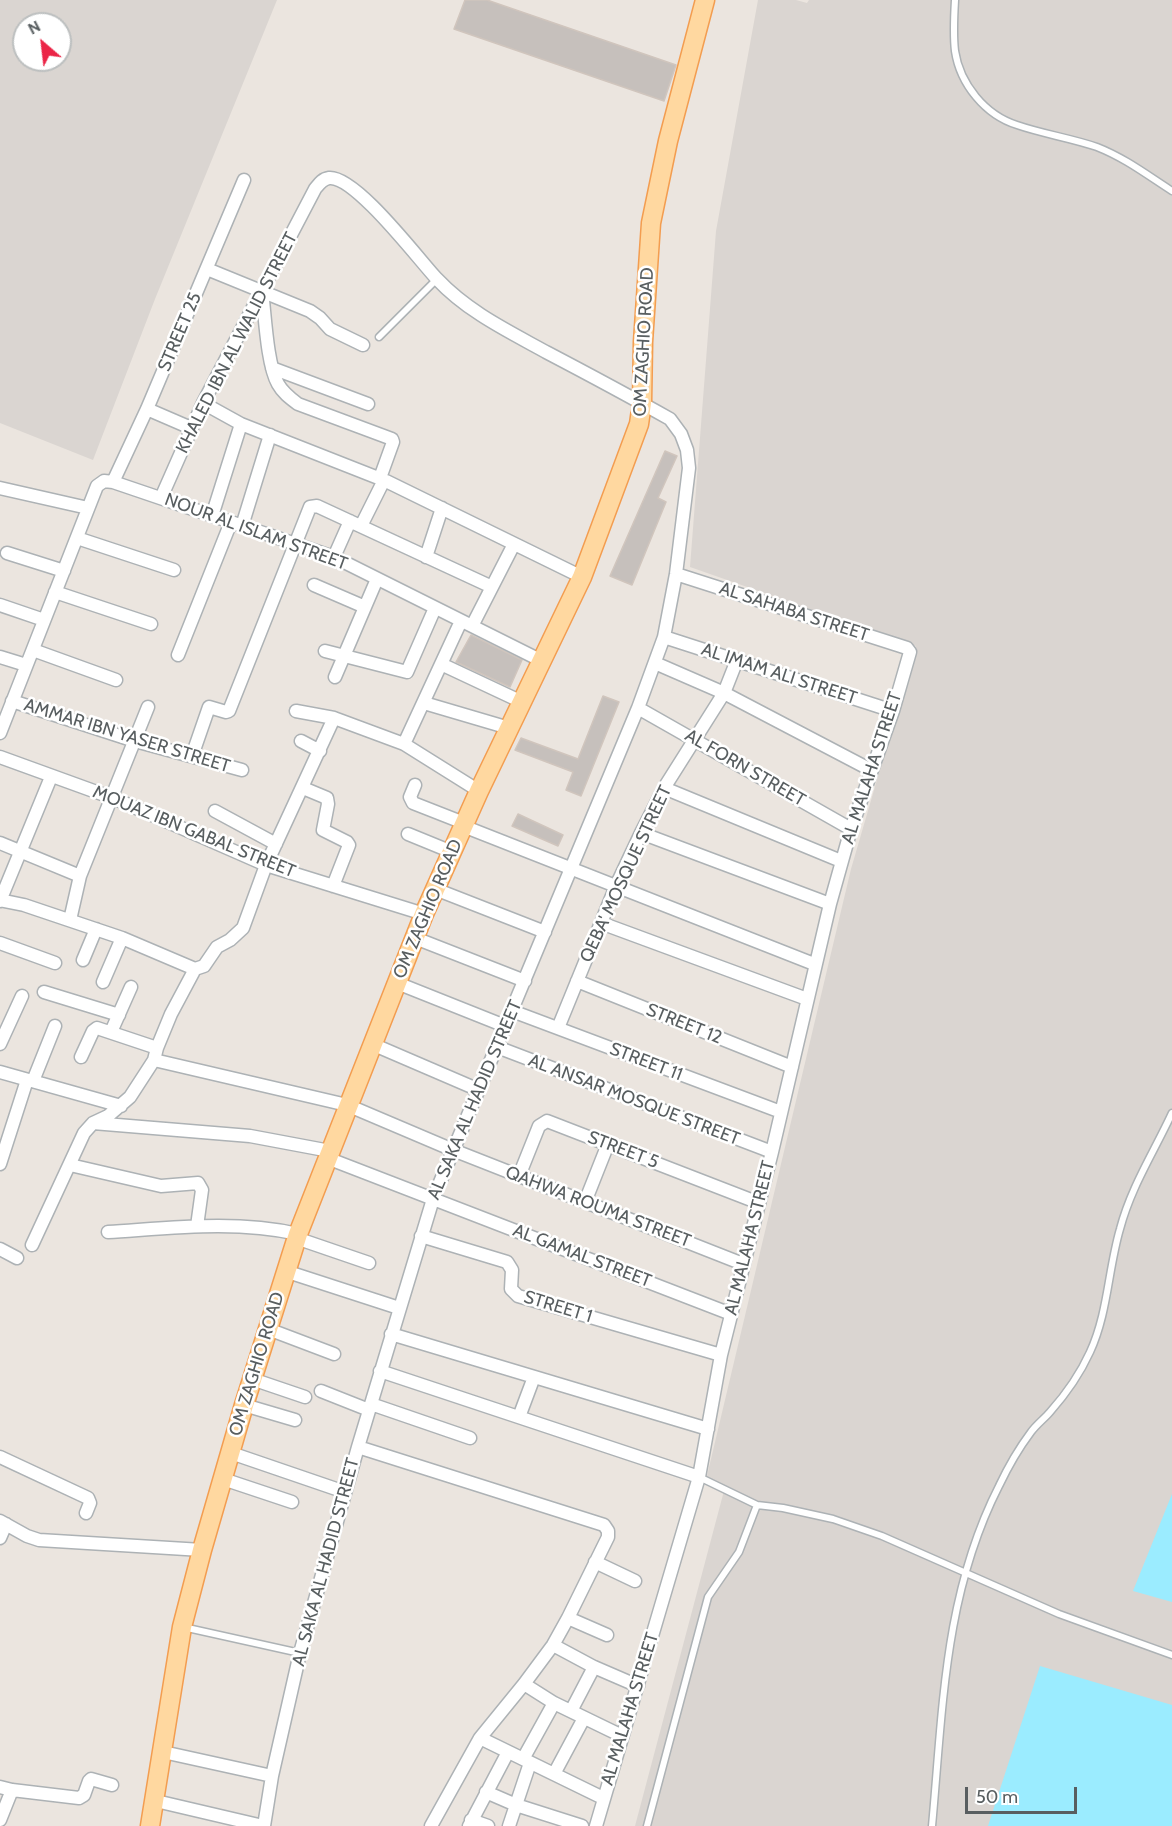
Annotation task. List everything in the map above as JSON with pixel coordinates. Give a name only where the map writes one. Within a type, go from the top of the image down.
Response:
[{"type":"main road","name":"OM ZAGHIO ROAD","points":[[150,1826],[156,1801],[182,1627],[244,1405],[297,1236],[424,914],[479,791],[582,577],[639,424],[642,404],[643,342],[651,223],[668,141],[705,0]]},
{"type":"street","name":"AL SAKA AL HADID STREET","points":[[264,1826],[272,1776],[300,1653],[380,1371],[433,1199],[638,708],[664,637],[676,574],[689,468],[687,450],[681,434],[670,419],[484,318],[463,303],[437,279],[375,208],[337,179],[328,178],[320,182],[315,189]]},
{"type":"street","name":"STREET 25","points":[[113,482],[147,409],[244,180]]},
{"type":"street","name":"KHALED IBN AL WALID STREET","points":[[160,498],[203,403],[315,189]]},
{"type":"street","points":[[207,269],[310,311],[330,329],[363,345]]},
{"type":"street","points":[[262,291],[272,368],[286,395],[298,404],[392,439],[393,442],[383,482],[334,557]]},
{"type":"street","points":[[272,368],[368,404]]},
{"type":"street","points":[[203,403],[241,424],[383,479],[582,577]]},
{"type":"street","points":[[147,409],[191,428]]},
{"type":"street","points":[[212,516],[241,424]]},
{"type":"street","points":[[178,655],[237,524],[270,435]]},
{"type":"street","points":[[0,733],[3,717],[33,650],[97,486],[104,481],[113,482]]},
{"type":"street","name":"NOUR AL ISLAM STREET","points":[[113,482],[334,557],[542,661]]},
{"type":"street","points":[[0,488],[88,508]]},
{"type":"street","points":[[192,756],[210,707],[229,711],[308,510],[313,506],[492,587]]},
{"type":"street","points":[[426,556],[442,508]]},
{"type":"street","points":[[77,538],[174,570]]},
{"type":"street","points":[[404,744],[441,664],[492,587],[514,544]]},
{"type":"street","points":[[7,553],[64,571]]},
{"type":"street","name":"AL SAHABA STREET","points":[[676,574],[907,648],[910,652]]},
{"type":"street","points":[[335,677],[377,579]]},
{"type":"street","points":[[314,585],[365,607]]},
{"type":"street","points":[[55,592],[151,624]]},
{"type":"street","points":[[0,605],[44,620]]},
{"type":"street","points":[[325,651],[403,672],[409,670],[435,608]]},
{"type":"street","name":"AL IMAM ALI STREET","points":[[664,637],[893,711]]},
{"type":"street","points":[[33,650],[116,680]]},
{"type":"street","name":"AL MALAHA STREET","points":[[596,1826],[699,1477],[721,1355],[772,1152],[814,964],[841,861],[893,711],[910,652]]},
{"type":"street","points":[[0,657],[26,665]]},
{"type":"street","name":"QEBA' MOSQUE STREET","points":[[558,1028],[640,833],[664,788],[724,693],[737,660]]},
{"type":"street","points":[[655,663],[724,693],[872,770]]},
{"type":"street","points":[[441,664],[522,702]]},
{"type":"street","name":"AMMAR IBN YASER STREET","points":[[12,701],[135,741],[242,770]]},
{"type":"street","points":[[424,703],[509,728]]},
{"type":"street","points":[[70,920],[80,876],[148,707]]},
{"type":"street","name":"AL FORN STREET","points":[[638,708],[852,829]]},
{"type":"street","points":[[296,711],[334,718],[404,744],[479,791]]},
{"type":"street","points":[[51,777],[0,901],[24,905],[122,938],[195,969],[204,966],[218,946],[230,940],[243,928],[266,865],[334,718]]},
{"type":"street","points":[[300,741],[320,751]]},
{"type":"street","name":"MOUAZ IBN GABAL STREET","points":[[0,757],[113,798],[266,865],[424,914]]},
{"type":"street","points":[[415,785],[410,797],[413,802],[464,825],[814,964]]},
{"type":"street","points":[[303,788],[327,798],[328,804],[322,830],[349,845],[333,886]]},
{"type":"street","points":[[664,788],[841,861]]},
{"type":"street","points":[[215,811],[276,844]]},
{"type":"street","points":[[640,833],[830,904]]},
{"type":"street","points":[[408,834],[452,852]]},
{"type":"street","points":[[0,843],[80,876]]},
{"type":"street","points":[[435,889],[545,932]]},
{"type":"street","points":[[601,922],[807,999]]},
{"type":"street","points":[[83,960],[96,929]]},
{"type":"street","points":[[103,982],[122,938]]},
{"type":"street","points":[[415,938],[525,981]]},
{"type":"street","points":[[0,943],[55,963]]},
{"type":"street","points":[[32,1245],[84,1133],[93,1123],[121,1107],[130,1097],[156,1054],[171,1014],[195,969]]},
{"type":"street","name":"STREET 12","points":[[577,981],[792,1067]]},
{"type":"street","points":[[397,983],[505,1026]]},
{"type":"street","points":[[81,1057],[94,1029],[99,1028],[111,1032],[132,987]]},
{"type":"street","points":[[44,992],[119,1015]]},
{"type":"street","points":[[0,1044],[22,996]]},
{"type":"street","name":"STREET 11","points":[[512,1011],[781,1112]]},
{"type":"street","points":[[0,1164],[4,1137],[55,1026]]},
{"type":"street","name":"QAHWA ROUMA STREET","points":[[111,1032],[156,1054],[347,1105],[453,1150],[743,1264]]},
{"type":"street","points":[[372,1044],[479,1090]]},
{"type":"street","name":"AL ANSAR MOSQUE STREET","points":[[497,1047],[772,1152]]},
{"type":"street","points":[[0,1072],[121,1107]]},
{"type":"street","name":"STREET 5","points":[[519,1176],[542,1122],[551,1122],[759,1203]]},
{"type":"street","name":"AL GAMAL STREET","points":[[93,1123],[250,1136],[328,1154],[433,1199],[731,1314]]},
{"type":"street","points":[[585,1202],[608,1144]]},
{"type":"street","points":[[70,1165],[160,1186],[198,1183],[202,1190],[197,1226]]},
{"type":"street","points":[[108,1232],[197,1226],[256,1227],[297,1236],[369,1263]]},
{"type":"street","name":"STREET 1","points":[[421,1236],[507,1262],[512,1270],[511,1289],[518,1296],[721,1355]]},
{"type":"street","points":[[0,1249],[17,1258]]},
{"type":"street","points":[[285,1271],[399,1308]]},
{"type":"street","points":[[268,1329],[334,1354]]},
{"type":"street","points":[[391,1334],[708,1430]]},
{"type":"street","points":[[380,1371],[699,1477]]},
{"type":"street","points":[[519,1417],[534,1377]]},
{"type":"street","points":[[252,1379],[305,1397]]},
{"type":"street","points":[[321,1391],[470,1438]]},
{"type":"street","points":[[244,1405],[295,1420]]},
{"type":"street","points":[[358,1447],[604,1526],[608,1531],[608,1537],[553,1645],[480,1738],[431,1826]]},
{"type":"street","points":[[231,1453],[345,1492]]},
{"type":"street","points":[[0,1457],[88,1498],[90,1503],[86,1513]]},
{"type":"street","points":[[223,1479],[292,1502]]},
{"type":"street","points":[[0,1538],[3,1523],[39,1540],[202,1550]]},
{"type":"street","points":[[595,1562],[635,1581]]},
{"type":"street","points":[[568,1618],[607,1635]]},
{"type":"street","points":[[553,1645],[594,1667],[638,1686]]},
{"type":"street","points":[[571,1711],[594,1667]]},
{"type":"street","points":[[524,1684],[554,1703],[622,1736]]},
{"type":"street","points":[[509,1826],[526,1761],[554,1703]]},
{"type":"street","points":[[554,1774],[584,1718]]},
{"type":"street","points":[[480,1738],[603,1798]]},
{"type":"street","points":[[163,1752],[272,1776]]},
{"type":"street","points":[[488,1826],[470,1823],[508,1752]]},
{"type":"street","points":[[0,1820],[6,1788],[79,1798],[84,1795],[88,1781],[91,1779],[112,1785]]},
{"type":"street","points":[[486,1792],[516,1805],[582,1826]]},
{"type":"street","points":[[156,1801],[264,1826]]},
{"type":"lane","points":[[955,0],[954,37],[959,66],[972,92],[991,111],[1014,125],[1076,141],[1117,156],[1137,166],[1172,191]]},
{"type":"lane","points":[[379,337],[437,279]]},
{"type":"lane","points":[[932,1826],[951,1634],[964,1573],[985,1515],[1015,1457],[1033,1430],[1071,1386],[1090,1351],[1102,1316],[1113,1254],[1128,1203],[1172,1113]]},
{"type":"lane","points":[[699,1477],[757,1505],[808,1513],[858,1527],[1059,1614],[1172,1655]]},
{"type":"lane","points":[[646,1826],[708,1597],[739,1552],[757,1505]]},
{"type":"lane","points":[[182,1627],[300,1653]]},
{"type":"shaded area","points":[[0,0],[277,0],[155,299],[93,460],[0,423]]},
{"type":"shaded area","points":[[758,0],[796,0],[807,3],[809,0],[1172,0],[1172,1826],[635,1826],[725,1487],[706,1480],[851,869],[916,646],[690,567],[716,231]]},
{"type":"water","points":[[1172,1494],[1172,1602],[1133,1591]]},
{"type":"water","points":[[1040,1666],[1172,1705],[1172,1826],[988,1826]]},
{"type":"building","points":[[465,0],[487,0],[676,65],[664,101],[454,29]]},
{"type":"building","points":[[665,451],[677,456],[658,498],[666,502],[632,585],[610,576]]},
{"type":"building","points":[[471,635],[522,660],[510,687],[456,662]]},
{"type":"building","points":[[603,696],[619,702],[581,796],[566,790],[573,772],[515,750],[521,738],[578,759]]},
{"type":"building","points":[[518,814],[563,835],[558,846],[512,826]]}]
